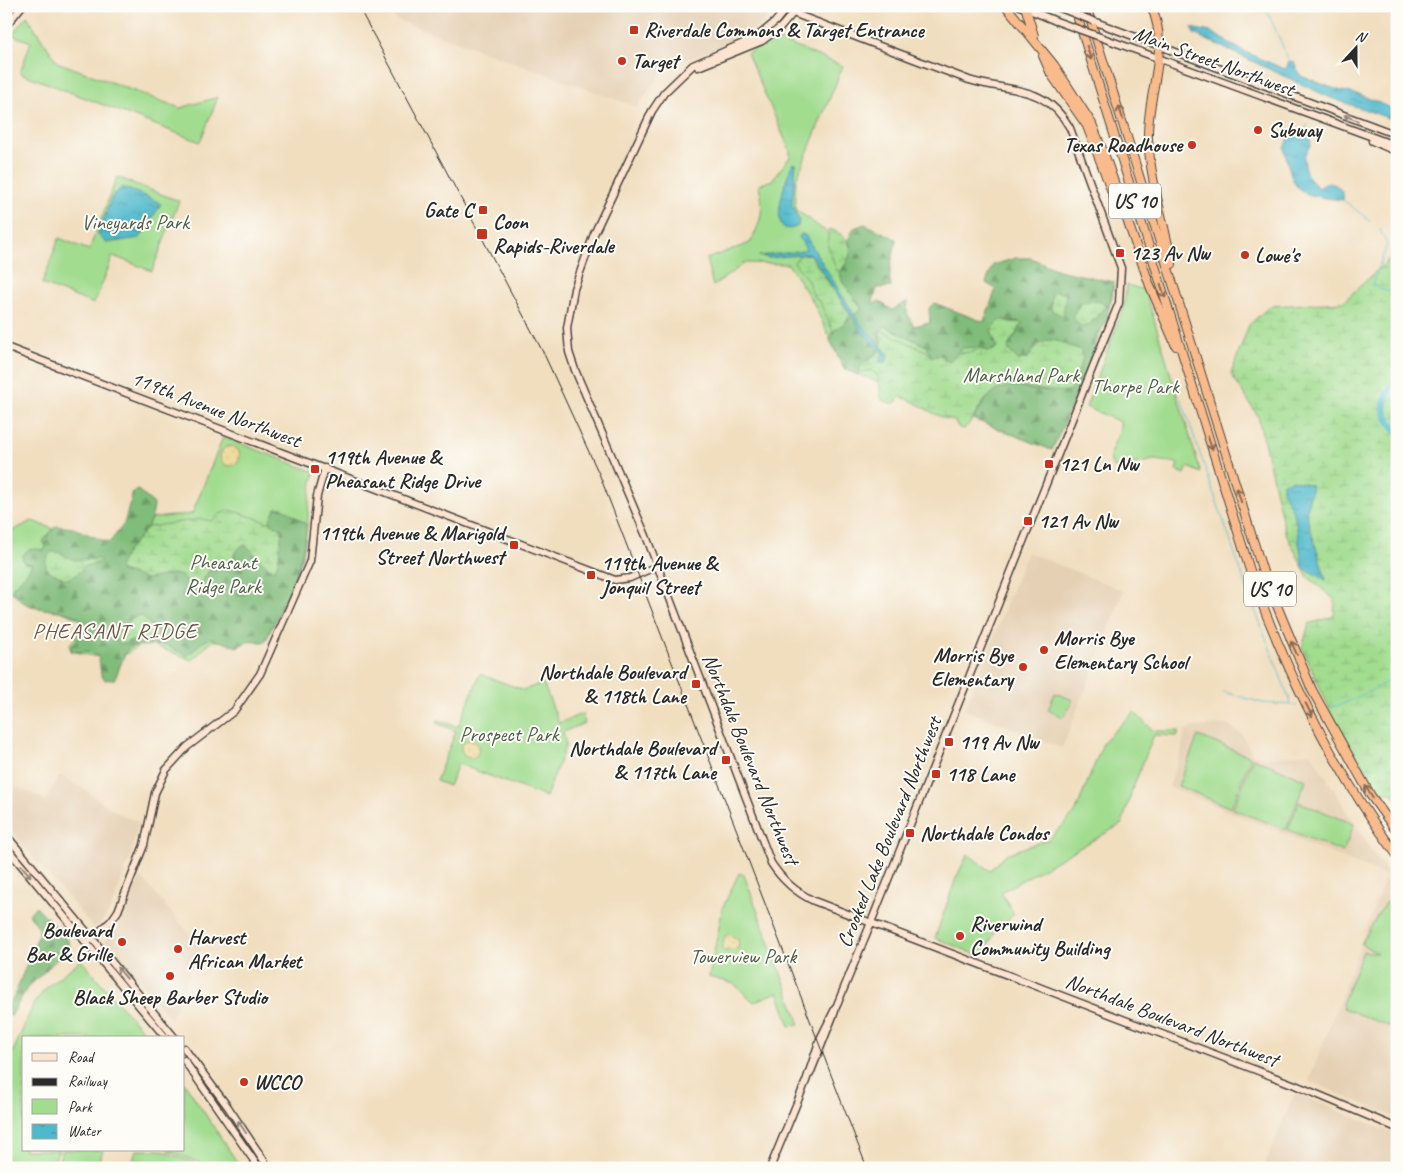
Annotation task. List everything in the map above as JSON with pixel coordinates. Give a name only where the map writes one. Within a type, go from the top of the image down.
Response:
[{"type":"highway","points":[[1006,6],[1068,85],[1092,124],[1150,286],[1196,396]]},
{"type":"highway","name":"US 10","points":[[1074,6],[1253,580],[1282,653],[1326,743],[1378,830],[1397,855]]},
{"type":"highway","name":"US 10","points":[[1086,6],[1188,327],[1263,572],[1280,617],[1312,690],[1371,796],[1397,832]]},
{"type":"highway","points":[[1151,6],[1158,25],[1160,46],[1149,114],[1149,145],[1172,264],[1188,327]]},
{"type":"highway","points":[[1023,7],[1031,30],[1042,52]]},
{"type":"street","points":[[6,26],[22,6]]},
{"type":"street","points":[[688,70],[740,52],[762,41],[781,27],[799,6]]},
{"type":"street","name":"Main Street Northwest","points":[[1055,6],[1397,134]]},
{"type":"street","name":"Main Street Northwest","points":[[1023,7],[1056,21],[1397,146]]},
{"type":"street","points":[[688,70],[699,62],[758,37],[787,8],[794,13]]},
{"type":"street","name":"Crooked Lake Boulevard Northwest","points":[[770,1168],[833,1022],[837,1005],[1119,303],[1120,268],[1070,128],[1057,110],[1041,97],[1027,91],[986,85],[969,80],[794,13]]},
{"type":"street","name":"Northdale Boulevard Northwest","points":[[688,70],[664,93],[646,122],[594,234],[574,289],[568,319],[569,352],[657,566],[771,863],[781,878],[794,890],[814,901],[1299,1087],[1397,1128]]},
{"type":"street","points":[[1363,134],[1374,142],[1397,152]]},
{"type":"street","name":"119th Avenue Northwest","points":[[6,347],[609,577],[627,576],[657,566]]},
{"type":"street","points":[[87,943],[111,921],[118,910],[144,845],[154,793],[172,762],[192,743],[234,711],[260,674],[310,561],[317,496],[325,468]]},
{"type":"street","points":[[6,835],[174,1036]]},
{"type":"street","points":[[6,847],[164,1036]]},
{"type":"street","points":[[185,1049],[228,1107],[268,1168]]},
{"type":"street","points":[[185,1061],[259,1168]]},
{"type":"shaded area","points":[[387,6],[759,6],[768,10],[768,17],[757,28],[731,42],[691,58],[669,62],[637,107],[395,19]]},
{"type":"shaded area","name":"Morris Bye Elementary School","points":[[1027,552],[1124,591],[1062,748],[965,710]]},
{"type":"shaded area","points":[[1227,725],[1242,734],[1253,755],[1264,758],[1311,753],[1371,850],[1397,884],[1397,1118],[1309,1081],[1386,876],[1169,787],[1182,749],[1185,731],[1191,727]]},
{"type":"shaded area","points":[[60,775],[127,818],[139,821],[132,852],[110,911],[98,926],[93,927],[6,825],[6,805],[17,787],[46,800]]},
{"type":"shaded area","points":[[140,876],[201,947],[171,1019],[105,941],[120,925]]},
{"type":"shaded area","points":[[1295,1093],[1397,1135],[1397,1168],[1263,1168]]},
{"type":"green space","points":[[27,16],[57,62],[180,108],[218,97],[200,142],[20,73],[31,42],[12,35]]},
{"type":"green space","name":"Marshland Park","points":[[776,39],[843,66],[796,180],[795,209],[882,273],[872,304],[910,321],[914,326],[946,320],[978,338],[1002,275],[1114,282],[1112,298],[1106,318],[1052,450],[844,369],[813,302],[788,264],[745,263],[713,286],[706,259],[750,243],[761,215],[759,185],[772,180],[790,157],[790,151],[747,53]]},
{"type":"green space","name":"Vineyards Park","points":[[117,177],[179,201],[152,271],[113,256],[94,304],[42,284],[59,238],[89,250]]},
{"type":"green space","points":[[865,224],[896,239],[890,268],[891,287],[877,288],[872,304],[879,301],[892,310],[908,301],[907,313],[914,326],[930,323],[929,308],[934,303],[984,322],[996,289],[986,283],[993,265],[1016,258],[1031,258],[1058,270],[1114,282],[1106,323],[1096,337],[1095,355],[1052,450],[976,420],[974,417],[988,397],[1001,386],[1017,385],[1031,390],[1071,390],[1083,358],[1080,350],[1055,340],[1037,344],[1027,359],[1018,360],[1009,351],[1008,346],[1021,328],[1018,321],[1009,322],[993,340],[997,347],[989,352],[981,347],[962,348],[951,361],[932,358],[926,346],[885,326],[878,333],[882,344],[862,365],[858,375],[844,369],[830,340],[833,331],[862,309],[842,281],[840,271],[844,266],[851,247],[848,240],[854,228]]},
{"type":"green space","points":[[830,229],[844,237],[850,247],[849,258],[840,271],[837,271],[828,247],[828,232]]},
{"type":"green space","points":[[1397,252],[1397,798],[1391,792],[1378,792],[1334,718],[1302,648],[1309,624],[1334,616],[1335,600],[1308,577],[1285,532],[1258,416],[1231,374],[1249,325],[1270,306],[1343,302]]},
{"type":"green space","points":[[809,254],[850,314],[845,323],[833,331],[820,302],[814,297],[807,279],[794,262],[800,255]]},
{"type":"green space","name":"Thorpe Park","points":[[1127,285],[1145,290],[1201,473],[1188,467],[1185,474],[1176,470],[1178,463],[1154,460],[1114,468],[1110,457],[1120,428],[1120,422],[1086,407],[1123,309]]},
{"type":"green space","points":[[1056,291],[1066,294],[1063,316],[1051,310],[1052,293]]},
{"type":"green space","points":[[1087,301],[1102,302],[1105,307],[1088,326],[1083,326],[1077,323],[1073,317],[1080,304]]},
{"type":"green space","points":[[1003,319],[1009,322],[1023,323],[1008,346],[1009,351],[1018,360],[1027,359],[1040,344],[1051,340],[1081,350],[1083,358],[1071,390],[1048,391],[1016,386],[1006,387],[996,391],[987,398],[964,429],[959,428],[953,420],[946,419],[908,399],[901,397],[894,404],[882,400],[878,377],[871,370],[863,372],[859,370],[864,363],[877,354],[881,344],[880,330],[926,351],[932,357],[941,355],[944,359],[950,361],[957,353],[973,352],[980,348],[989,351],[995,349],[997,347],[991,331],[997,322]]},
{"type":"green space","name":"Pheasant Ridge Park","points":[[223,437],[315,472],[310,491],[306,539],[301,561],[265,642],[212,641],[192,660],[144,642],[116,661],[71,651],[69,645],[88,622],[6,590],[6,534],[32,521],[113,551],[126,521],[192,514]]},
{"type":"green space","points":[[138,490],[154,504],[148,526],[125,554],[121,573],[135,574],[146,579],[173,574],[204,579],[216,565],[234,561],[235,552],[241,545],[246,545],[270,569],[282,530],[271,523],[270,519],[276,508],[283,508],[306,524],[297,570],[265,642],[251,640],[237,647],[211,638],[201,643],[188,656],[165,645],[133,646],[126,651],[115,679],[105,680],[101,675],[99,658],[90,651],[72,652],[71,646],[80,634],[80,618],[72,614],[33,607],[18,597],[12,589],[28,572],[32,564],[24,563],[22,557],[26,552],[32,549],[44,550],[46,547],[43,541],[56,526],[73,528],[109,543],[124,524],[133,492]],"holes":[[[136,616],[142,616],[158,632],[152,639],[127,641],[132,622]]]},
{"type":"green space","points":[[230,510],[271,523],[282,530],[278,563],[275,569],[270,569],[246,545],[241,546],[235,552],[232,563],[222,561],[208,572],[198,588],[192,588],[182,576],[173,574],[146,579],[119,570],[127,552],[148,527],[201,519],[212,521],[220,514]]},
{"type":"green space","points":[[52,552],[60,553],[74,560],[100,559],[100,562],[85,566],[75,576],[66,579],[47,570],[46,560]]},
{"type":"green space","points":[[136,616],[142,616],[159,635],[150,642],[137,643],[131,640],[122,644],[118,643],[116,634]]},
{"type":"green space","name":"Prospect Park","points":[[480,674],[523,690],[543,683],[559,723],[582,714],[585,723],[563,732],[566,744],[546,797],[458,764],[449,786],[436,781],[456,731],[437,723],[438,720],[458,727]]},
{"type":"green space","points":[[1055,693],[1073,700],[1063,717],[1048,710]]},
{"type":"green space","points":[[1134,712],[1154,731],[1178,731],[1178,736],[1154,735],[1132,790],[1122,824],[1001,892],[1014,914],[995,932],[982,957],[935,938],[956,878],[968,854],[990,871],[1006,854],[1049,839],[1075,813],[1104,741]]},
{"type":"green space","points":[[1198,736],[1251,757],[1231,808],[1178,786]]},
{"type":"green space","points":[[1253,758],[1306,780],[1286,830],[1233,809]]},
{"type":"green space","points":[[1299,802],[1354,824],[1343,852],[1288,830]]},
{"type":"green space","name":"Towerview Park","points":[[739,873],[744,875],[800,1024],[790,1026],[778,992],[754,1002],[734,984],[709,977],[723,907]]},
{"type":"green space","points":[[1388,902],[1397,908],[1396,1029],[1343,1008],[1342,1004],[1363,951],[1377,953],[1361,944],[1385,903]]},
{"type":"green space","points":[[36,906],[67,939],[70,947],[27,988],[11,1016],[6,1012],[6,1006],[13,998],[39,934],[39,928],[29,914]]},
{"type":"green space","points":[[81,960],[147,1036],[22,1036],[22,1152],[58,1152],[51,1168],[6,1168],[6,1068],[34,1003],[48,986]]},
{"type":"green space","points":[[185,1084],[241,1168],[214,1168],[172,1152],[185,1152]]},
{"type":"green space","points":[[62,1152],[103,1152],[95,1168],[55,1168]]},
{"type":"green space","points":[[135,1152],[166,1152],[197,1164],[195,1168],[130,1168]]},
{"type":"sand","points":[[230,446],[237,449],[240,456],[237,463],[230,466],[223,463],[220,456],[223,449]]},
{"type":"sand","points":[[470,740],[476,743],[479,749],[476,755],[470,758],[464,755],[461,749],[464,743]]},
{"type":"sand","points":[[728,934],[738,939],[739,945],[737,950],[724,951],[722,948],[725,936]]},
{"type":"water","points":[[1191,28],[1211,32],[1243,51],[1282,68],[1286,69],[1289,61],[1294,62],[1301,76],[1338,90],[1361,95],[1397,111],[1397,121],[1331,98],[1194,34]]},
{"type":"water","points":[[1293,132],[1305,132],[1310,139],[1311,144],[1304,156],[1306,173],[1318,188],[1329,182],[1338,187],[1342,191],[1343,200],[1306,193],[1294,183],[1284,147]]},
{"type":"water","points":[[793,163],[796,164],[792,205],[799,220],[798,226],[787,229],[782,225],[779,216],[780,205],[786,180]]},
{"type":"water","points":[[122,187],[161,204],[140,238],[106,243],[98,234],[112,197]]},
{"type":"water","points":[[801,234],[805,235],[860,324],[889,354],[886,362],[879,362],[884,354],[862,332],[813,257],[809,254],[769,258],[759,256],[803,251],[806,249],[799,237]]},
{"type":"water","points":[[1292,480],[1312,485],[1306,514],[1326,580],[1303,568],[1295,516],[1283,491],[1283,483]]},
{"type":"waterway","points":[[1265,6],[1290,63]]},
{"type":"waterway","points":[[1295,81],[1297,86]]},
{"type":"waterway","points":[[1304,133],[1308,124]]},
{"type":"waterway","points":[[1342,199],[1370,221]]},
{"type":"waterway","points":[[1380,229],[1387,245],[1372,285],[1397,295]]},
{"type":"waterway","points":[[1397,381],[1387,394],[1384,406],[1387,418],[1397,431]]},
{"type":"waterway","points":[[1181,399],[1290,705]]},
{"type":"waterway","points":[[1331,707],[1353,699],[1397,677]]},
{"type":"waterway","points":[[1224,692],[1262,703],[1296,705]]},
{"type":"railway","points":[[358,6],[544,354],[600,476],[867,1168]]},
{"type":"place","name":"Riverdale Commons & Target Entrance","points":[[634,30]]},
{"type":"place","name":"Target","points":[[622,61]]},
{"type":"place","name":"Subway","points":[[1258,130]]},
{"type":"place","name":"Texas Roadhouse","points":[[1192,145]]},
{"type":"place","name":"Gate C","points":[[483,210]]},
{"type":"place","name":"Coon Rapids-Riverdale","points":[[482,234]]},
{"type":"place","name":"123 Av Nw","points":[[1120,253]]},
{"type":"place","name":"Lowe's","points":[[1245,255]]},
{"type":"place","name":"121 Ln Nw","points":[[1049,464]]},
{"type":"place","name":"119th Avenue & Pheasant Ridge Drive","points":[[315,469]]},
{"type":"place","name":"121 Av Nw","points":[[1028,521]]},
{"type":"place","name":"119th Avenue & Marigold Street Northwest","points":[[514,545]]},
{"type":"place","name":"119th Avenue & Jonquil Street","points":[[591,575]]},
{"type":"place","name":"Morris Bye Elementary School","points":[[1044,650]]},
{"type":"place","name":"Morris Bye Elementary","points":[[1023,667]]},
{"type":"place","name":"Northdale Boulevard & 118th Lane","points":[[696,684]]},
{"type":"place","name":"119 Av Nw","points":[[949,742]]},
{"type":"place","name":"Northdale Boulevard & 117th Lane","points":[[726,760]]},
{"type":"place","name":"118 Lane","points":[[936,774]]},
{"type":"place","name":"Northdale Condos","points":[[910,833]]},
{"type":"place","name":"Riverwind Community Building","points":[[960,936]]},
{"type":"place","name":"Boulevard Bar & Grille","points":[[122,942]]},
{"type":"place","name":"Harvest African Market","points":[[178,949]]},
{"type":"place","name":"Black Sheep Barber Studio","points":[[170,976]]},
{"type":"place","name":"WCCO","points":[[244,1082]]},
{"type":"district","name":"PHEASANT RIDGE","points":[[115,631]]}]
